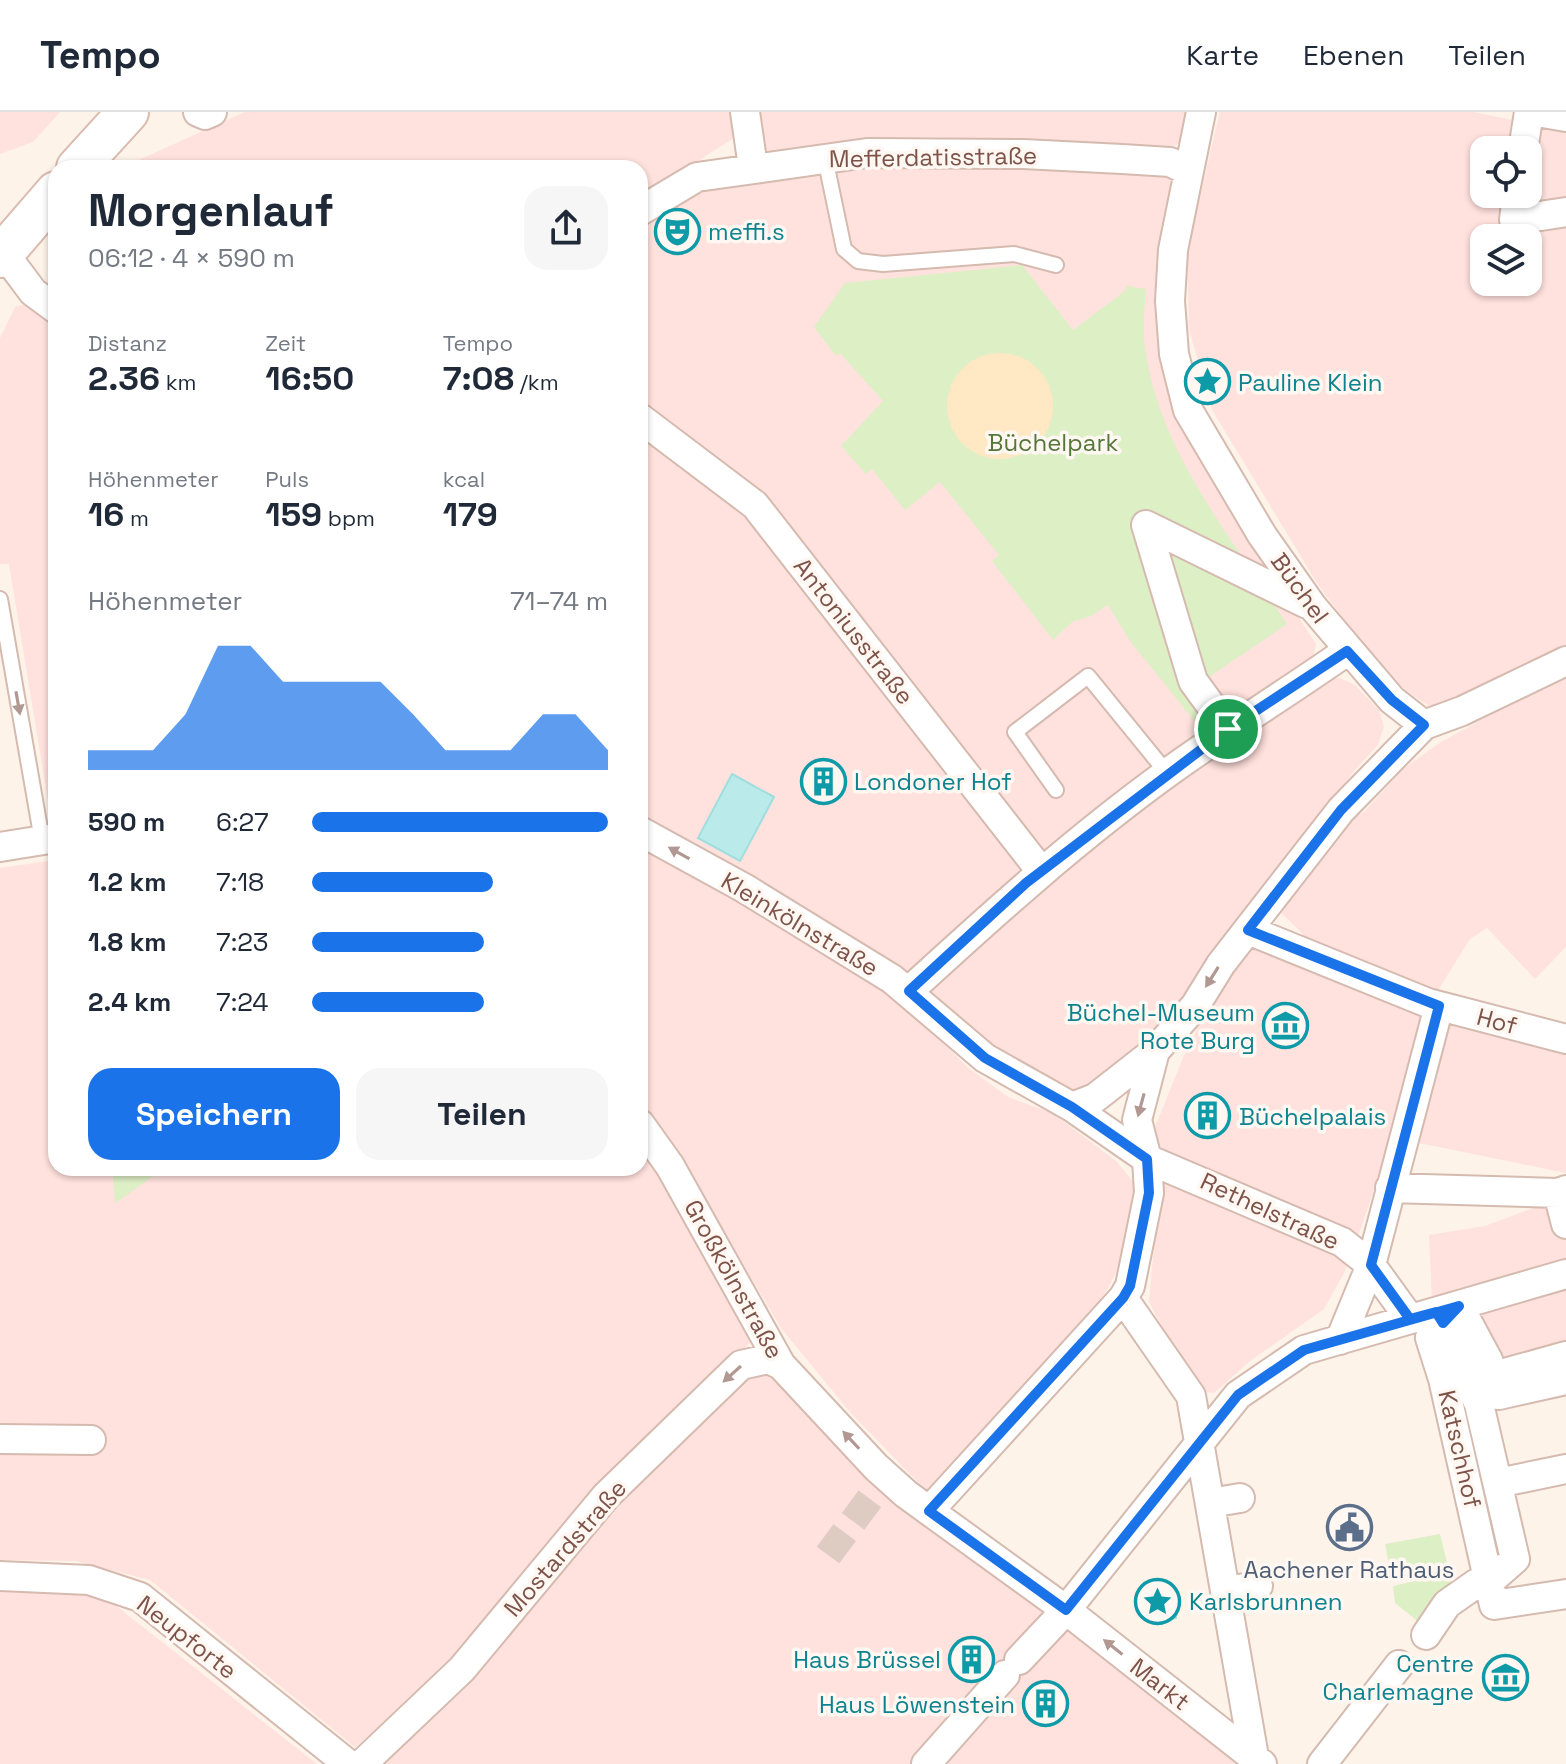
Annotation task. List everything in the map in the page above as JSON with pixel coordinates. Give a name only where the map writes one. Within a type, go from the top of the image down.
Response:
[{"type":"street","points":[[84,160],[128,112]]},
{"type":"street","points":[[198,112],[205,115],[212,112]]},
{"type":"street","points":[[745,112],[753,167]]},
{"type":"street","name":"Büchel","points":[[1201,112],[1173,250],[1170,301],[1174,354],[1188,410],[1262,535],[1312,606],[1347,651],[1392,700],[1424,725]]},
{"type":"street","points":[[1525,136],[1529,112]]},
{"type":"street","points":[[1537,112],[1566,117]]},
{"type":"street","name":"Mefferdatisstraße","points":[[648,206],[697,177],[825,158],[916,152],[1023,154],[1170,162],[1187,170]]},
{"type":"street","points":[[48,201],[1,252],[33,292],[48,303]]},
{"type":"street","points":[[1515,208],[1514,220],[1566,212]]},
{"type":"street","name":"Antoniusstraße","points":[[648,424],[755,505],[1041,871]]},
{"type":"street","points":[[1228,729],[1193,681],[1146,525],[1312,606]]},
{"type":"street","points":[[909,991],[1041,871],[1167,773],[1347,651]]},
{"type":"street","points":[[1072,1107],[1095,1098],[1155,1051],[1195,1006],[1248,930],[1341,810],[1424,725],[1462,711],[1566,661]]},
{"type":"street","name":"Kleinkölnstraße","points":[[648,835],[744,888],[909,991],[985,1058],[1072,1107]]},
{"type":"street","points":[[0,847],[48,839]]},
{"type":"street","name":"Hof","points":[[1248,930],[1434,1004],[1566,1039]]},
{"type":"street","points":[[1340,1340],[1371,1265],[1434,1004]]},
{"type":"street","points":[[929,1511],[1126,1292],[1149,1193],[1147,1159],[1137,1120],[1155,1051]]},
{"type":"street","points":[[1072,1107],[1147,1159]]},
{"type":"street","name":"Großkölnstraße","points":[[648,1135],[670,1166],[781,1365],[889,1490]]},
{"type":"street","name":"Rethelstraße","points":[[1147,1159],[1179,1170],[1342,1242],[1437,1315]]},
{"type":"street","points":[[1390,1188],[1562,1191],[1566,1224]]},
{"type":"street","points":[[926,1764],[1066,1610],[1238,1395],[1304,1350],[1437,1315],[1566,1274]]},
{"type":"street","name":"Markt","points":[[1126,1292],[1191,1396],[1258,1761]]},
{"type":"street","name":"Katschhof","points":[[1437,1315],[1482,1378],[1499,1395],[1566,1380]]},
{"type":"street","name":"Katschhof","points":[[1437,1315],[1430,1338],[1443,1379],[1483,1582],[1494,1605],[1566,1594]]},
{"type":"street","name":"Katschhof","points":[[1482,1378],[1566,1356]]},
{"type":"street","name":"Mostardstraße","points":[[362,1764],[462,1669],[606,1496],[692,1411],[741,1365],[768,1359],[781,1365]]},
{"type":"street","name":"Katschhof","points":[[1426,1635],[1447,1604],[1515,1559],[1498,1483],[1482,1378]]},
{"type":"street","points":[[0,1439],[91,1440]]},
{"type":"street","name":"Katschhof","points":[[1498,1483],[1566,1469]]},
{"type":"street","name":"Markt","points":[[889,1490],[929,1511],[1066,1610],[1258,1761]]},
{"type":"street","points":[[1210,1503],[1240,1498]]},
{"type":"street","name":"Neupforte","points":[[0,1576],[89,1580],[140,1597],[348,1764]]},
{"type":"street","points":[[1225,1591],[1258,1586]]},
{"type":"street","points":[[1322,1764],[1399,1665]]},
{"type":"lane","points":[[825,158],[844,249],[858,261],[883,264],[1014,254],[1056,265]]},
{"type":"lane","points":[[0,599],[48,834]]},
{"type":"lane","points":[[1056,790],[1015,732],[1088,676],[1167,773]]},
{"type":"shaded area","points":[[0,112],[60,112],[33,142],[0,154]]},
{"type":"shaded area","points":[[245,112],[738,112],[742,133],[648,193],[648,160],[139,160]]},
{"type":"shaded area","points":[[753,112],[1188,112],[1184,139],[1172,148],[933,137],[864,140],[758,154]]},
{"type":"shaded area","points":[[1220,112],[1473,112],[1566,131],[1566,652],[1440,708],[1431,707],[1406,691],[1357,637],[1317,583],[1212,410],[1189,329],[1187,252]]},
{"type":"shaded area","points":[[883,163],[1161,169],[1171,178],[1156,291],[1157,337],[1180,425],[1249,542],[1316,644],[1313,658],[1048,854],[1040,851],[751,489],[648,416],[648,221],[702,187]]},
{"type":"shaded area","points":[[27,305],[48,319],[48,801],[9,564],[0,564],[0,338],[15,307]]},
{"type":"shaded area","points":[[648,436],[769,537],[1025,872],[914,972],[906,975],[648,827]]},
{"type":"shaded area","points":[[1566,674],[1566,947],[1535,979],[1487,928],[1470,939],[1432,1000],[1303,943],[1302,933],[1276,908],[1350,819],[1364,812],[1403,769],[1441,742]]},
{"type":"shaded area","points":[[1340,678],[1355,685],[1379,710],[1384,727],[1378,745],[1354,771],[1201,980],[1143,1044],[1087,1088],[1074,1092],[1013,1067],[928,993],[930,985],[1131,812],[1327,680]]},
{"type":"shaded area","points":[[648,851],[853,969],[904,1004],[967,1067],[1008,1097],[1052,1113],[1116,1161],[1141,1191],[1115,1275],[1093,1314],[928,1493],[849,1411],[781,1328],[678,1155],[648,1112]]},
{"type":"shaded area","points":[[48,861],[48,1176],[648,1176],[648,1158],[755,1334],[747,1346],[630,1451],[452,1666],[355,1747],[150,1580],[75,1561],[0,1560],[0,868]]},
{"type":"shaded area","points":[[1248,943],[1431,1017],[1359,1234],[1344,1273],[1324,1309],[1250,1361],[1214,1393],[1205,1392],[1171,1344],[1149,1302],[1158,1202],[1155,1127],[1183,1058],[1226,970]]},
{"type":"shaded area","points":[[1441,1018],[1566,1054],[1566,1173],[1414,1142]]},
{"type":"shaded area","points":[[1566,1196],[1566,1349],[1495,1366],[1432,1300],[1429,1235],[1485,1226]]},
{"type":"shaded area","points":[[765,1369],[1061,1625],[1252,1764],[381,1764],[470,1681],[597,1527],[747,1372]]},
{"type":"shaded area","points":[[0,1592],[85,1594],[110,1601],[317,1764],[0,1764]]},
{"type":"green space","name":"Büchelpark","points":[[1022,265],[1073,330],[1126,290],[1127,286],[1146,289],[1144,338],[1151,378],[1163,416],[1198,488],[1287,624],[1203,681],[1225,710],[1200,728],[1130,641],[1108,605],[1091,616],[1072,622],[1053,640],[992,561],[999,555],[940,482],[905,510],[872,469],[866,474],[841,446],[883,401],[840,353],[836,356],[814,327],[845,283]]},
{"type":"green space","points":[[113,1176],[154,1176],[115,1203]]},
{"type":"green space","points":[[1440,1534],[1454,1591],[1420,1623],[1395,1603],[1393,1586],[1415,1581],[1413,1576],[1392,1580],[1385,1544]]},
{"type":"sand","points":[[1000,353],[1020,357],[1038,368],[1049,386],[1053,406],[1049,426],[1038,444],[1020,455],[1000,459],[980,455],[962,444],[951,426],[947,406],[951,386],[962,368],[980,357]]},
{"type":"water","points":[[732,774],[774,797],[740,861],[698,838]]},
{"type":"water","name":"Karlsbrunnen","points":[[1143,1585],[1169,1586],[1174,1592],[1176,1618],[1167,1620],[1147,1614],[1141,1592]]},
{"type":"tunnel","points":[[828,1555],[872,1496]]},
{"type":"place","name":"meffi.s","points":[[677,231]]},
{"type":"place","name":"Pauline Klein","points":[[1207,382]]},
{"type":"place","name":"Londoner Hof","points":[[823,781]]},
{"type":"place","name":"Büchel-Museum Rote Burg","points":[[1286,1026]]},
{"type":"place","name":"Büchelpalais","points":[[1208,1116]]},
{"type":"place","name":"Aachener Rathaus","points":[[1349,1527]]},
{"type":"place","name":"Karlsbrunnen","points":[[1158,1601]]},
{"type":"place","name":"Haus Brüssel","points":[[972,1659]]},
{"type":"place","name":"Centre Charlemagne","points":[[1505,1677]]},
{"type":"place","name":"Haus Löwenstein","points":[[1046,1704]]},
{"type":"route","points":[[1228,729],[1026,883],[909,991],[985,1058],[1072,1107],[1147,1159],[1149,1193],[1130,1286],[1123,1298],[929,1511],[1066,1610],[1238,1395],[1304,1350],[1410,1319],[1459,1306],[1443,1323],[1436,1312],[1410,1319],[1371,1265],[1439,1006],[1248,930],[1341,810],[1424,725],[1392,700],[1347,651],[1228,729]]}]
